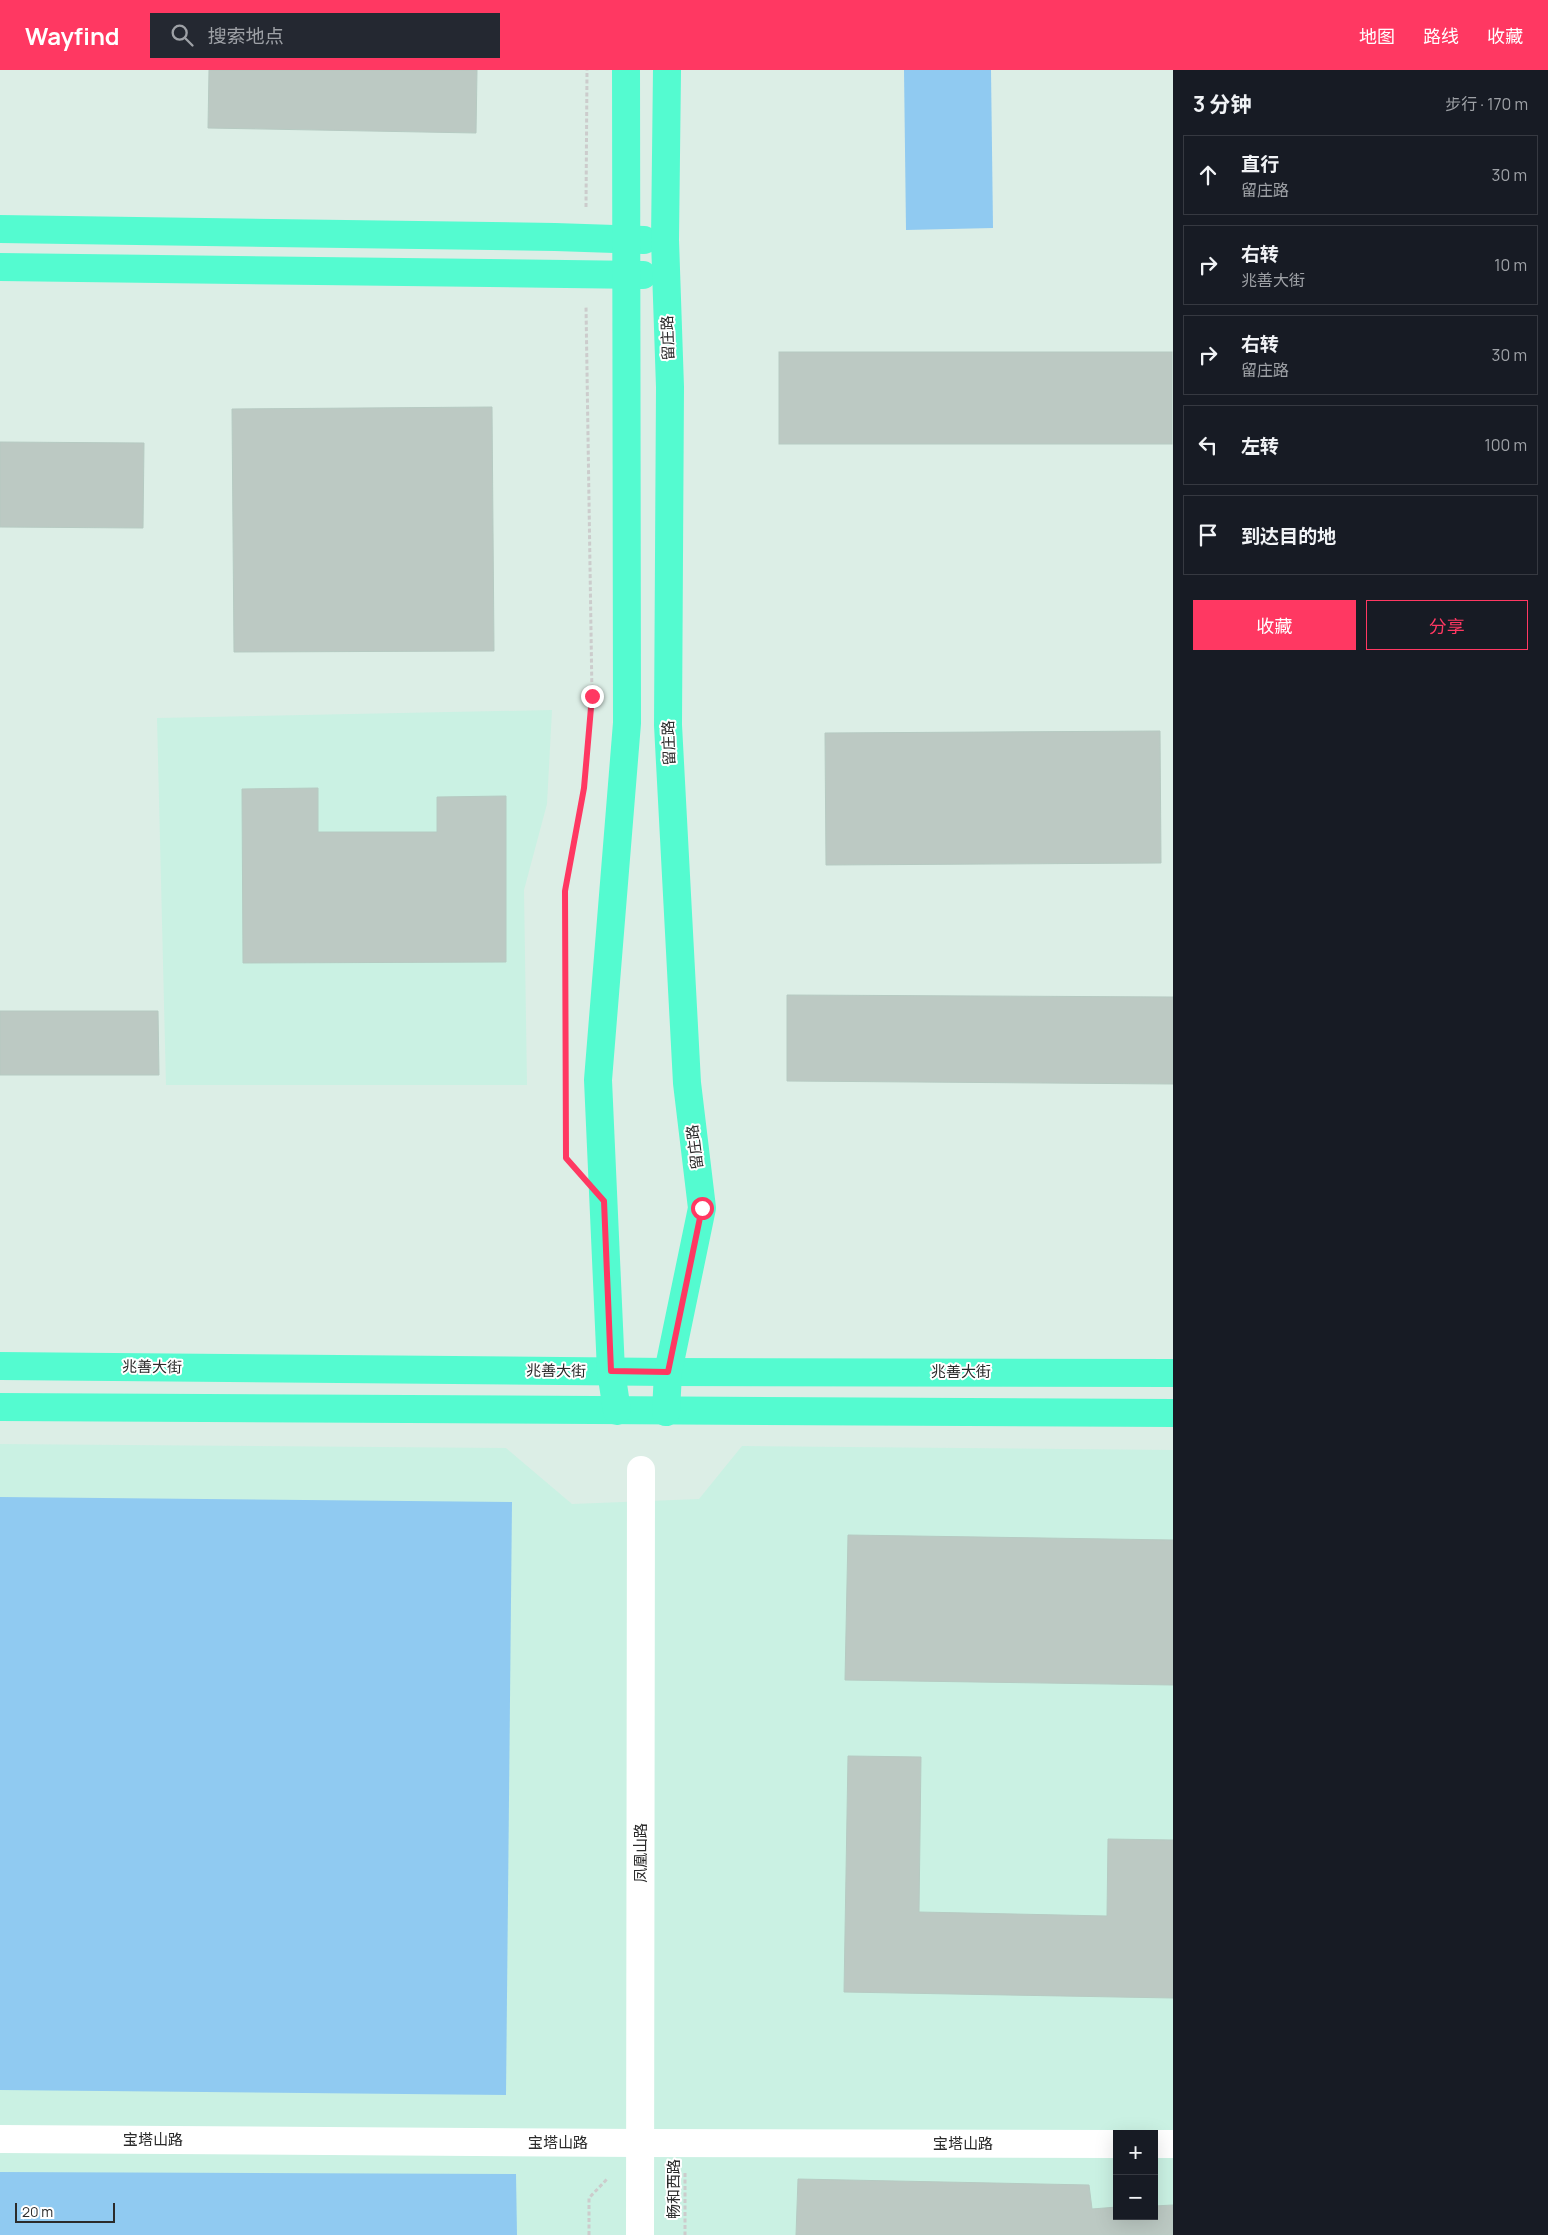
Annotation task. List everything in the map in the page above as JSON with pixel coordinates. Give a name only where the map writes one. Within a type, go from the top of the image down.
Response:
[{"type":"main road","points":[[617,1411],[611,1371],[598,1080],[627,723],[626,70]]},
{"type":"main road","name":"留庄路","points":[[666,70],[665,240],[670,387],[668,725],[687,1083],[702,1208],[668,1372],[666,1412]]},
{"type":"main road","points":[[0,229],[665,240]]},
{"type":"main road","points":[[0,267],[666,275]]},
{"type":"main road","name":"兆善大街","points":[[0,1366],[668,1372],[1173,1373]]},
{"type":"main road","points":[[0,1407],[666,1412],[1173,1413]]},
{"type":"street","name":"凤凰山路","points":[[640,2235],[641,1470]]},
{"type":"street","name":"宝塔山路","points":[[0,2138],[641,2143],[1113,2144]]},
{"type":"street","points":[[1158,2144],[1173,2144]]},
{"type":"path","points":[[586,238],[587,70]]},
{"type":"path","points":[[566,1060],[565,891],[584,788],[592,696],[586,274]]},
{"type":"path","points":[[566,1119],[566,1158],[573,1166]]},
{"type":"path","name":"畅和西路","points":[[685,2143],[685,2235]]},
{"type":"shaded area","points":[[904,70],[991,70],[993,228],[906,230]]},
{"type":"shaded area","points":[[552,710],[547,804],[524,890],[527,1085],[166,1085],[157,718]]},
{"type":"shaded area","points":[[0,1444],[506,1448],[572,1504],[699,1499],[742,1446],[1173,1450],[1173,2235],[0,2235]]},
{"type":"shaded area","points":[[0,1497],[512,1502],[506,2095],[0,2090]]},
{"type":"shaded area","points":[[0,2172],[516,2174],[517,2235],[0,2235]]},
{"type":"building","points":[[209,70],[477,70],[476,133],[208,128]]},
{"type":"building","points":[[779,352],[1172,352],[1172,444],[779,444]]},
{"type":"building","points":[[492,407],[494,651],[234,652],[232,409]]},
{"type":"building","points":[[0,442],[144,443],[143,528],[0,527]]},
{"type":"building","points":[[1160,731],[1161,863],[826,865],[825,733]]},
{"type":"building","points":[[318,788],[318,832],[437,832],[437,797],[506,796],[506,962],[243,963],[242,789]]},
{"type":"building","points":[[787,995],[1173,997],[1173,1084],[787,1081]]},
{"type":"building","points":[[0,1011],[158,1011],[159,1075],[0,1075]]},
{"type":"building","points":[[848,1535],[1173,1540],[1173,1685],[845,1680]]},
{"type":"building","points":[[848,1756],[921,1757],[919,1912],[1107,1916],[1108,1839],[1173,1840],[1173,1998],[844,1992]]},
{"type":"building","points":[[798,2179],[1089,2185],[1092,2209],[1113,2207],[1113,2220],[1158,2220],[1158,2206],[1173,2205],[1173,2235],[796,2235]]},
{"type":"route","points":[[592,696],[584,788],[565,891],[566,1158],[604,1201],[611,1371],[668,1372],[702,1208]]}]
